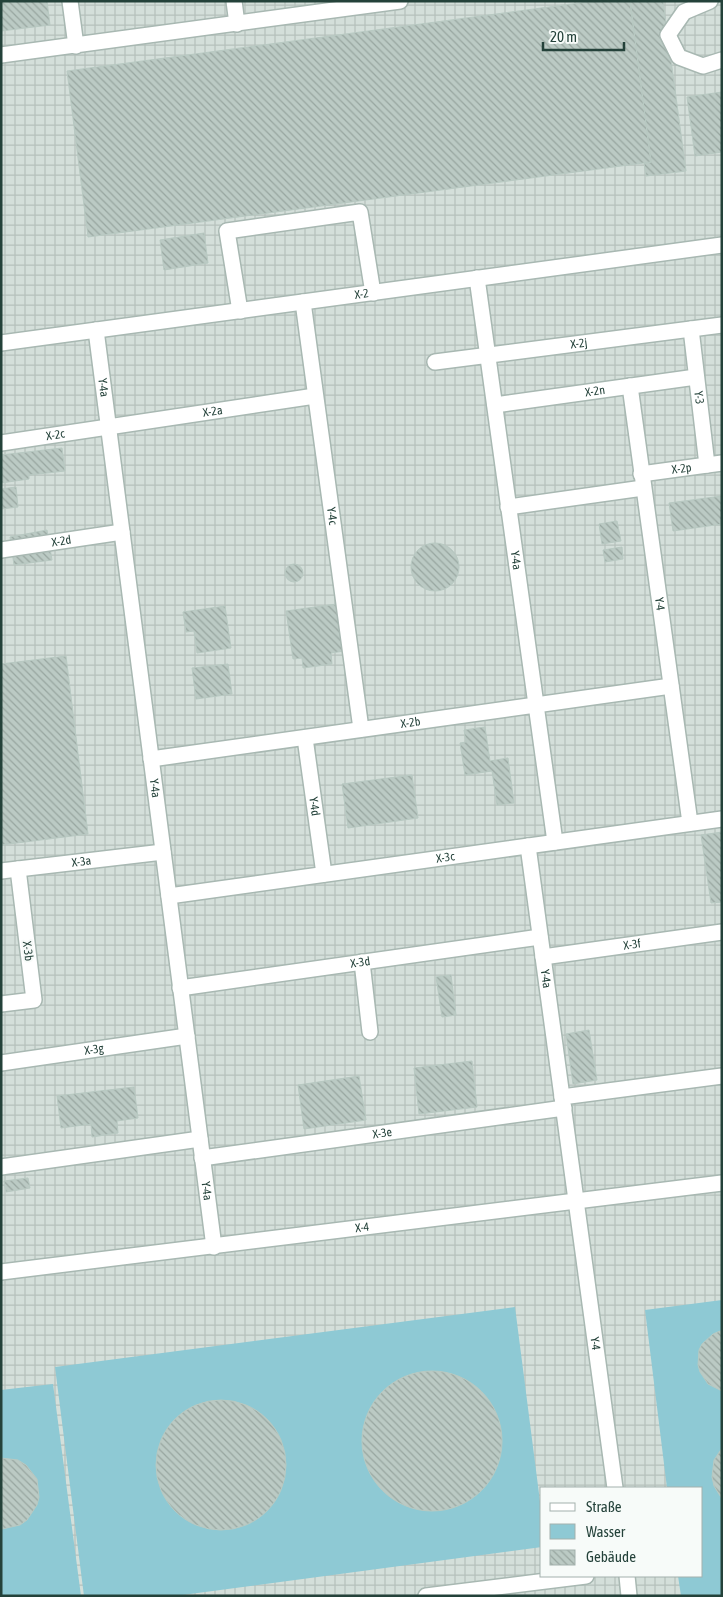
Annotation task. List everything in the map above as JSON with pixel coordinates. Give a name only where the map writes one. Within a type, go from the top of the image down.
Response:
[{"type":"street","points":[[70,1],[76,46]]},
{"type":"street","points":[[234,1],[237,24]]},
{"type":"street","points":[[1,55],[400,1]]},
{"type":"street","points":[[710,1],[684,12],[668,35],[679,57],[703,66],[722,60]]},
{"type":"street","points":[[240,311],[227,230],[360,212],[373,293]]},
{"type":"street","name":"X-2","points":[[1,343],[722,245]]},
{"type":"street","name":"Y-4a","points":[[477,278],[555,842]]},
{"type":"street","name":"Y-4c","points":[[302,302],[361,730]]},
{"type":"street","name":"X-2j","points":[[435,362],[722,325]]},
{"type":"street","name":"Y-3","points":[[691,329],[706,465]]},
{"type":"street","name":"Y-4a","points":[[96,330],[214,1247]]},
{"type":"street","name":"X-2n","points":[[495,405],[696,377]]},
{"type":"street","name":"Y-4","points":[[630,386],[690,823]]},
{"type":"street","name":"X-2a","points":[[109,427],[315,396]]},
{"type":"street","name":"X-2c","points":[[1,443],[109,427]]},
{"type":"street","name":"X-2p","points":[[508,507],[642,481],[706,465],[722,463]]},
{"type":"street","name":"X-2d","points":[[1,550],[122,532]]},
{"type":"street","name":"X-2b","points":[[151,759],[671,686]]},
{"type":"street","name":"Y-4d","points":[[305,738],[324,874]]},
{"type":"street","name":"X-3c","points":[[169,896],[722,819]]},
{"type":"street","name":"Y-4a","points":[[528,846],[577,1201]]},
{"type":"street","name":"X-3a","points":[[1,871],[163,852]]},
{"type":"street","name":"X-3b","points":[[1,1004],[34,1000],[18,869]]},
{"type":"street","name":"X-3f","points":[[543,957],[722,932]]},
{"type":"street","name":"X-3d","points":[[180,988],[540,937]]},
{"type":"street","points":[[362,962],[370,1032]]},
{"type":"street","name":"X-3g","points":[[1,1062],[187,1036]]},
{"type":"street","name":"X-3e","points":[[202,1158],[563,1103],[722,1076]]},
{"type":"street","points":[[1,1167],[200,1139]]},
{"type":"street","name":"X-4","points":[[1,1272],[722,1184]]},
{"type":"street","name":"Y-4","points":[[577,1201],[615,1487]]},
{"type":"street","points":[[426,1596],[578,1577]]},
{"type":"street","points":[[627,1577],[629,1596]]},
{"type":"shaded area","points":[[1,1],[722,1],[722,1596],[1,1596]]},
{"type":"water","points":[[722,1300],[722,1596],[681,1596],[678,1577],[703,1577],[703,1487],[667,1487],[645,1310]]},
{"type":"water","points":[[515,1307],[540,1501],[540,1547],[175,1596],[84,1596],[55,1367]]},
{"type":"water","points":[[53,1384],[81,1596],[1,1596],[1,1390]]},
{"type":"building","points":[[1,1],[47,1],[50,25],[1,31]]},
{"type":"building","points":[[594,1],[630,1],[651,162],[88,237],[67,71]]},
{"type":"building","points":[[630,1],[663,1],[686,171],[646,176],[644,163],[651,162]]},
{"type":"building","points":[[722,92],[722,152],[695,156],[687,97]]},
{"type":"building","points":[[204,233],[208,263],[164,270],[160,240]]},
{"type":"building","points":[[62,448],[65,471],[29,475],[29,479],[1,483],[1,455]]},
{"type":"building","points":[[16,487],[18,507],[1,509],[1,489]]},
{"type":"building","points":[[722,496],[722,524],[673,531],[669,503]]},
{"type":"building","points":[[617,521],[621,541],[602,544],[599,524]]},
{"type":"building","points":[[47,530],[52,560],[14,565],[10,537]]},
{"type":"building","points":[[430,543],[440,543],[452,550],[459,562],[459,572],[452,584],[440,591],[430,591],[422,587],[415,580],[411,572],[411,562],[415,554],[422,547]]},
{"type":"building","points":[[622,547],[623,559],[605,562],[603,550]]},
{"type":"building","points":[[290,564],[298,564],[303,569],[301,580],[290,582],[285,577],[285,569]]},
{"type":"building","points":[[337,604],[344,651],[331,653],[332,664],[303,668],[302,658],[293,659],[286,611]]},
{"type":"building","points":[[225,606],[231,648],[197,653],[194,631],[186,632],[183,612]]},
{"type":"building","points":[[66,656],[88,834],[1,845],[1,664]]},
{"type":"building","points":[[228,664],[232,694],[196,699],[192,668]]},
{"type":"building","points":[[485,727],[490,761],[508,758],[514,803],[497,805],[492,771],[465,775],[460,743],[466,742],[464,730]]},
{"type":"building","points":[[412,775],[418,818],[348,828],[342,784]]},
{"type":"building","points":[[722,832],[722,902],[711,903],[701,835]]},
{"type":"building","points":[[451,975],[456,1015],[442,1017],[436,977]]},
{"type":"building","points":[[589,1030],[597,1080],[573,1084],[566,1034]]},
{"type":"building","points":[[472,1061],[477,1107],[419,1114],[414,1068]]},
{"type":"building","points":[[359,1076],[366,1120],[304,1129],[298,1085]]},
{"type":"building","points":[[134,1087],[138,1118],[117,1121],[118,1133],[92,1137],[91,1124],[61,1128],[57,1096]]},
{"type":"building","points":[[28,1178],[30,1188],[6,1192],[4,1181]]},
{"type":"building","points":[[722,1331],[722,1391],[708,1384],[698,1365],[699,1350],[702,1344],[713,1334]]},
{"type":"building","points":[[432,1371],[459,1377],[471,1383],[481,1392],[490,1402],[496,1414],[502,1441],[496,1468],[490,1480],[481,1490],[471,1499],[459,1505],[432,1511],[405,1505],[393,1499],[383,1490],[374,1480],[368,1468],[362,1441],[368,1414],[374,1402],[383,1392],[393,1383],[405,1377]]},
{"type":"building","points":[[221,1400],[234,1401],[246,1405],[267,1419],[281,1440],[285,1452],[285,1478],[281,1490],[267,1511],[246,1525],[234,1529],[221,1530],[208,1529],[196,1525],[175,1511],[161,1490],[157,1478],[156,1465],[157,1452],[161,1440],[175,1419],[196,1405],[208,1401]]},
{"type":"building","points":[[722,1448],[722,1499],[714,1486],[712,1477],[714,1460]]},
{"type":"building","points":[[1,1458],[18,1460],[26,1465],[37,1479],[39,1497],[37,1505],[27,1520],[20,1525],[2,1529]]}]
